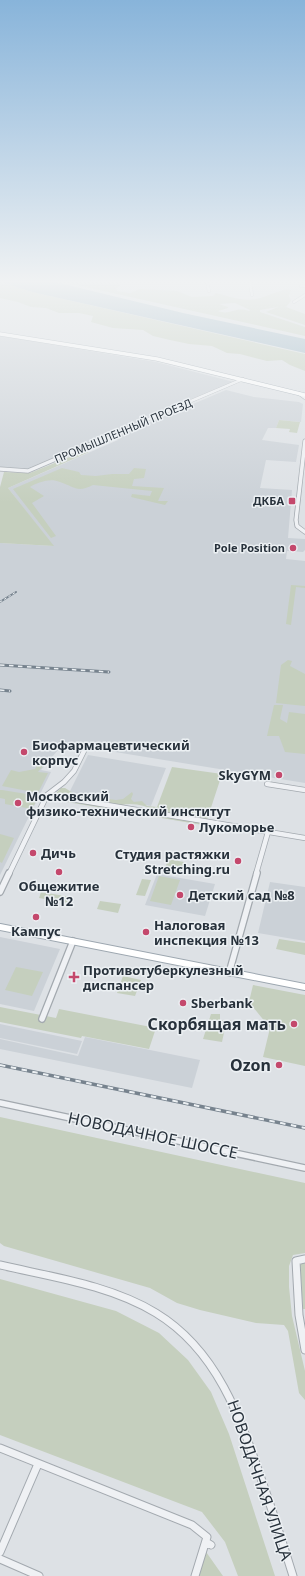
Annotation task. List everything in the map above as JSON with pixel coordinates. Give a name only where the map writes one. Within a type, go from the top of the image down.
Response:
[{"type":"main road","points":[[140,356],[305,395]]},
{"type":"main road","points":[[150,356],[305,391]]},
{"type":"main road","points":[[0,927],[305,987]]},
{"type":"street","name":"ПРОМЫШЛЕННЫЙ ПРОЕЗД","points":[[0,469],[28,471],[243,380]]},
{"type":"street","points":[[294,392],[305,398]]},
{"type":"street","points":[[305,441],[296,520],[297,526],[305,532]]},
{"type":"street","points":[[0,892],[47,795],[64,782],[74,771],[85,749]]},
{"type":"street","points":[[266,784],[305,790]]},
{"type":"street","points":[[47,795],[305,838]]},
{"type":"street","points":[[229,973],[268,832]]},
{"type":"street","points":[[42,1019],[73,942]]},
{"type":"street","name":"НОВОДАЧНОЕ ШОССЕ","points":[[0,1103],[305,1168]]},
{"type":"street","points":[[305,1260],[296,1261],[299,1315],[305,1350]]},
{"type":"street","name":"НОВОДАЧНАЯ УЛИЦА","points":[[0,1265],[94,1289],[127,1300],[156,1313],[199,1348],[217,1371],[238,1410],[294,1576]]},
{"type":"street","points":[[0,1448],[192,1525],[200,1530],[207,1537],[208,1543],[195,1576]]},
{"type":"street","points":[[0,1552],[38,1464]]},
{"type":"street","points":[[0,1559],[39,1576]]},
{"type":"shaded area","points":[[0,356],[117,356],[156,362],[234,382],[27,470],[0,467]]},
{"type":"shaded area","points":[[226,390],[254,397],[299,402],[303,404],[301,422],[279,420],[276,428],[268,428],[262,440],[299,445],[296,462],[266,460],[260,488],[292,490],[288,538],[305,539],[305,550],[303,552],[287,551],[286,559],[305,561],[305,783],[60,743],[58,750],[41,770],[51,772],[0,875],[0,543],[53,546],[8,488],[118,440],[113,438]]},
{"type":"shaded area","points":[[88,755],[166,768],[151,806],[69,793]]},
{"type":"shaded area","name":"Детский сад №8","points":[[157,874],[215,884],[205,916],[145,905]]},
{"type":"shaded area","points":[[270,882],[305,887],[305,941],[258,933]]},
{"type":"shaded area","points":[[0,937],[60,949],[34,1011],[0,1004]]},
{"type":"shaded area","points":[[0,1024],[82,1041],[77,1054],[0,1038]]},
{"type":"shaded area","points":[[85,1037],[200,1060],[192,1088],[0,1049],[0,1039],[78,1056]]},
{"type":"green space","points":[[246,356],[305,356],[305,371],[282,360],[267,361]]},
{"type":"green space","points":[[279,420],[300,422],[297,433],[289,432],[290,429],[276,428]]},
{"type":"green space","points":[[84,451],[89,452],[8,488],[54,546],[0,543],[0,487],[4,472],[30,473]]},
{"type":"green space","points":[[62,468],[79,472],[81,475],[96,476],[129,474],[134,468],[146,469],[144,478],[134,479],[132,486],[164,488],[158,501],[168,501],[165,505],[131,497],[132,494],[150,496],[152,491],[93,485],[79,489],[56,481],[41,482],[30,487],[44,496],[32,503],[56,536],[51,538],[13,489]]},
{"type":"green space","points":[[291,585],[305,586],[305,588],[296,587],[291,625],[286,624]]},
{"type":"green space","points":[[288,660],[292,661],[290,666],[305,674],[305,706],[276,703],[281,665]]},
{"type":"green space","points":[[274,705],[283,705],[280,719],[287,723],[289,712],[305,714],[305,754],[285,752],[279,736],[267,736]]},
{"type":"green space","points":[[40,761],[46,762],[38,772],[48,773],[38,793],[2,786],[11,770],[19,772],[35,769]]},
{"type":"green space","points":[[172,767],[222,774],[207,820],[155,811],[140,805],[122,805],[62,793],[59,795],[55,794],[61,788],[65,788],[75,794],[116,800],[123,799],[132,792],[133,794],[131,799],[134,802],[142,801],[147,806],[157,807]]},
{"type":"green space","points":[[0,790],[39,796],[32,809],[5,804],[5,799],[0,798]]},
{"type":"green space","points":[[52,798],[257,831],[256,834],[49,799]]},
{"type":"green space","points":[[0,834],[14,838],[2,863],[0,862]]},
{"type":"green space","points":[[168,859],[184,862],[180,875],[164,872]]},
{"type":"green space","points":[[159,876],[180,880],[171,905],[150,901]]},
{"type":"green space","points":[[142,879],[151,880],[145,896],[136,895]]},
{"type":"green space","points":[[41,892],[71,897],[68,903],[39,898]]},
{"type":"green space","points":[[100,901],[121,904],[118,913],[97,909]]},
{"type":"green space","points":[[279,939],[305,943],[305,955],[276,949]]},
{"type":"green space","points":[[16,967],[43,972],[32,996],[5,990]]},
{"type":"green space","points":[[123,976],[141,980],[135,996],[117,993]]},
{"type":"green space","points":[[253,985],[305,995],[305,1066],[263,1057],[270,1028],[249,1002]]},
{"type":"green space","points":[[0,1007],[56,1018],[59,1009],[156,1028],[149,1049],[82,1036],[81,1038],[0,1022]]},
{"type":"green space","points":[[211,1014],[220,1014],[220,1020],[231,1020],[225,1028],[222,1042],[203,1039]]},
{"type":"green space","points":[[0,1117],[305,1183],[305,1253],[293,1255],[289,1266],[289,1287],[292,1316],[305,1371],[305,1400],[299,1393],[288,1331],[284,1325],[256,1323],[200,1310],[177,1303],[150,1288],[4,1246],[0,1243]]},
{"type":"green space","points":[[305,1263],[305,1309],[303,1309],[300,1264]]},
{"type":"green space","points":[[0,1279],[116,1311],[159,1333],[188,1360],[211,1392],[229,1434],[275,1576],[238,1576],[225,1542],[202,1512],[0,1435]]},
{"type":"green space","points":[[204,1549],[223,1576],[195,1576]]},
{"type":"railway","points":[[0,602],[16,592]]},
{"type":"railway","points":[[0,665],[109,672]]},
{"type":"railway","points":[[0,690],[10,691]]},
{"type":"railway","points":[[0,1065],[305,1128]]},
{"type":"place","name":"ДКБА","points":[[292,501]]},
{"type":"place","name":"Pole Position","points":[[293,548]]},
{"type":"place","name":"Биофармацевтический корпус","points":[[24,752]]},
{"type":"place","name":"SkyGYM","points":[[279,775]]},
{"type":"place","name":"Московский физико-технический институт","points":[[18,803]]},
{"type":"place","name":"Лукоморье","points":[[191,827]]},
{"type":"place","name":"Дичь","points":[[33,853]]},
{"type":"place","name":"Студия растяжки Stretching.ru","points":[[238,861]]},
{"type":"place","name":"Общежитие №12","points":[[59,872]]},
{"type":"place","name":"Детский сад №8","points":[[180,895]]},
{"type":"place","name":"Кампус","points":[[36,917]]},
{"type":"place","name":"Налоговая инспекция №13","points":[[146,932]]},
{"type":"place","name":"Противотуберкулезный диспансер","points":[[74,977]]},
{"type":"place","name":"Sberbank","points":[[183,1003]]},
{"type":"place","name":"Скорбящая мать","points":[[294,1024]]},
{"type":"place","name":"Ozon","points":[[279,1065]]}]
